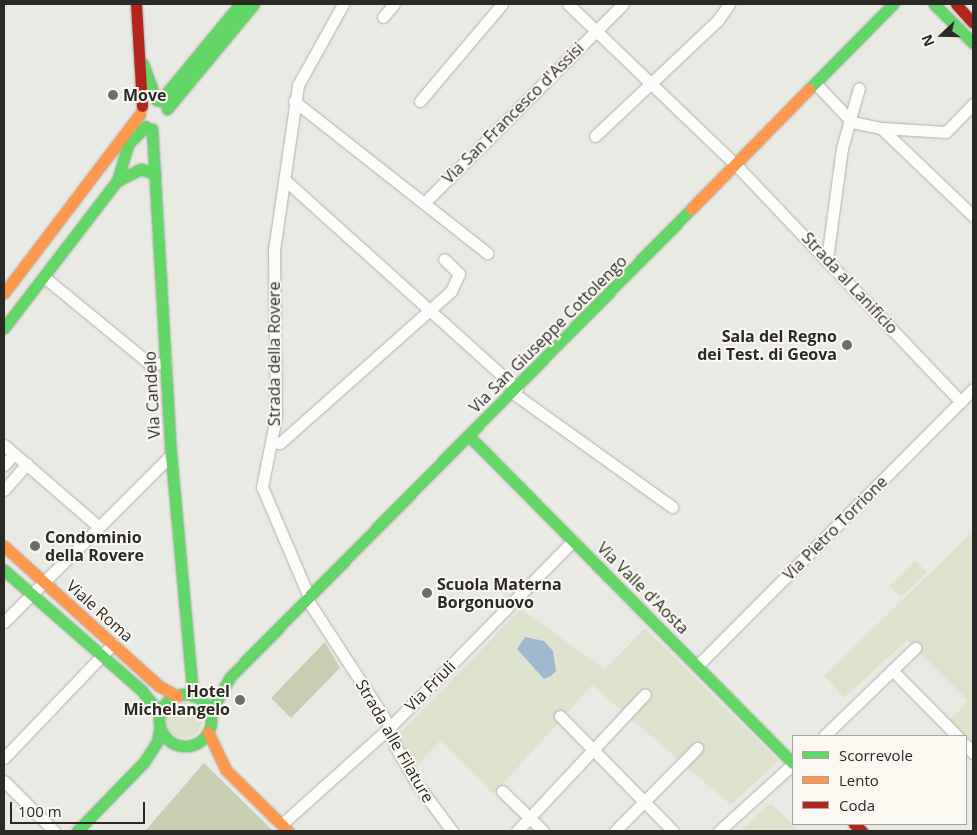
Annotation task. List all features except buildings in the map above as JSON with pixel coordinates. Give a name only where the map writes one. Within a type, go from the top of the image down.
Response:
[{"type":"street","name":"Via Candelo","points":[[136,4],[142,62],[141,110],[157,125]]},
{"type":"street","points":[[161,104],[178,78],[240,4]]},
{"type":"street","points":[[4,293],[141,110],[161,104],[254,4]]},
{"type":"street","name":"Strada della Rovere","points":[[308,598],[262,487],[273,442],[274,250],[285,180],[294,101],[298,85],[343,4]]},
{"type":"street","points":[[383,18],[394,4]]},
{"type":"street","points":[[420,101],[502,4]]},
{"type":"street","name":"Strada al Lanificio","points":[[568,4],[597,28],[654,82],[737,166],[961,402]]},
{"type":"street","name":"Via San Francesco d'Assisi","points":[[429,198],[623,4]]},
{"type":"street","points":[[595,136],[654,82],[729,4]]},
{"type":"street","name":"Via San Giuseppe Cottolengo","points":[[210,713],[230,677],[515,392],[817,85],[890,8],[902,4]]},
{"type":"street","points":[[934,4],[973,43]]},
{"type":"street","points":[[956,4],[973,23]]},
{"type":"street","name":"Via Candelo","points":[[142,62],[161,104],[157,125],[155,174],[171,455],[188,659],[187,696]]},
{"type":"street","points":[[149,74],[178,78]]},
{"type":"street","points":[[817,85],[852,122],[881,128],[946,132],[973,104]]},
{"type":"street","points":[[827,259],[842,148],[852,122],[859,88]]},
{"type":"street","points":[[294,101],[487,253]]},
{"type":"street","points":[[4,328],[117,181],[128,144],[157,125]]},
{"type":"street","points":[[881,128],[973,216]]},
{"type":"street","points":[[117,181],[141,170],[155,174]]},
{"type":"street","points":[[285,180],[431,310],[515,392],[672,507]]},
{"type":"street","points":[[273,442],[280,443],[431,310],[458,283],[458,274],[444,259]]},
{"type":"street","points":[[44,277],[150,364],[166,363]]},
{"type":"street","name":"Via Pietro Torrione","points":[[697,666],[973,389]]},
{"type":"street","name":"Via Valle d'Aosta","points":[[469,436],[792,763]]},
{"type":"street","points":[[4,444],[98,526]]},
{"type":"street","points":[[4,465],[14,454]]},
{"type":"street","points":[[4,622],[171,455]]},
{"type":"street","points":[[4,490],[27,464]]},
{"type":"street","name":"Via Friuli","points":[[285,828],[390,727],[573,541]]},
{"type":"street","name":"Viale Roma","points":[[4,546],[159,686],[187,696]]},
{"type":"street","name":"Viale Roma","points":[[4,570],[102,656],[160,713]]},
{"type":"street","name":"Strada alle Filature","points":[[308,598],[390,727],[395,746],[417,784],[452,831]]},
{"type":"street","points":[[4,758],[113,644]]},
{"type":"street","points":[[825,735],[915,648]]},
{"type":"street","points":[[892,670],[956,735]]},
{"type":"street","name":"Via San Giuseppe Cottolengo","points":[[187,696],[230,677]]},
{"type":"street","points":[[518,831],[645,694]]},
{"type":"street","points":[[77,831],[144,762],[157,742],[160,713],[187,696],[210,713],[208,732],[226,770]]},
{"type":"street","points":[[560,716],[673,831]]},
{"type":"street","points":[[160,727],[179,746],[226,770],[285,828]]},
{"type":"street","points":[[144,762],[179,746],[197,743],[208,732]]},
{"type":"street","points":[[615,831],[697,748]]},
{"type":"street","points":[[719,831],[792,765]]},
{"type":"street","points":[[4,781],[54,831]]},
{"type":"street","points":[[502,791],[543,831]]},
{"type":"green space","points":[[973,532],[973,748],[967,742],[967,735],[960,735],[948,722],[968,701],[907,640],[844,698],[824,675]]},
{"type":"green space","points":[[915,560],[927,572],[901,597],[889,586]]},
{"type":"green space","points":[[521,609],[605,669],[645,628],[778,761],[731,805],[592,685],[494,794],[440,741],[414,768],[395,738]]},
{"type":"green space","points":[[325,642],[340,668],[291,718],[271,698]]},
{"type":"green space","points":[[184,702],[191,703],[197,707],[201,713],[201,727],[197,733],[191,737],[184,738],[177,737],[171,733],[167,727],[166,720],[167,713],[171,707],[177,703]]},
{"type":"green space","points":[[204,763],[273,831],[145,831]]},
{"type":"green space","points":[[771,804],[800,831],[740,831]]},
{"type":"water","points":[[525,637],[544,641],[553,651],[556,671],[551,676],[544,679],[517,649]]},
{"type":"traffic: fast","points":[[160,101],[240,4]]},
{"type":"traffic: fast","points":[[167,109],[254,4]]},
{"type":"traffic: fast","points":[[809,89],[893,4]]},
{"type":"traffic: fast","points":[[934,4],[973,43]]},
{"type":"traffic: fast","points":[[143,64],[156,100]]},
{"type":"traffic: fast","points":[[4,328],[117,181],[128,144],[146,126]]},
{"type":"traffic: fast","points":[[152,129],[171,455],[193,696]]},
{"type":"traffic: fast","points":[[117,181],[141,169],[155,174]]},
{"type":"traffic: fast","points":[[210,713],[230,677],[691,209]]},
{"type":"traffic: fast","points":[[469,436],[792,762]]},
{"type":"traffic: fast","points":[[4,570],[142,691],[160,713]]},
{"type":"traffic: fast","points":[[185,694],[195,696],[203,702],[209,710],[211,720],[209,730],[203,738],[195,744],[185,746],[175,744],[167,738],[161,730],[159,720],[161,710],[167,702],[175,696],[185,694]]},
{"type":"traffic: fast","points":[[77,831],[144,762],[157,742],[160,727]]},
{"type":"traffic: slow","points":[[691,209],[809,89]]},
{"type":"traffic: slow","points":[[4,293],[140,114]]},
{"type":"traffic: slow","points":[[4,546],[159,686],[177,696]]},
{"type":"traffic: slow","points":[[208,732],[226,770],[288,831]]},
{"type":"traffic: jam","points":[[136,4],[142,106]]},
{"type":"traffic: jam","points":[[956,4],[973,23]]},
{"type":"traffic: jam","points":[[855,825],[862,831]]},
{"type":"place","name":"Move","points":[[113,95]]},
{"type":"place","name":"Sala del Regno dei Test. di Geova","points":[[847,345]]},
{"type":"place","name":"Condominio della Rovere","points":[[35,546]]},
{"type":"place","name":"Scuola Materna Borgonuovo","points":[[427,593]]},
{"type":"place","name":"Hotel Michelangelo","points":[[240,700]]}]
